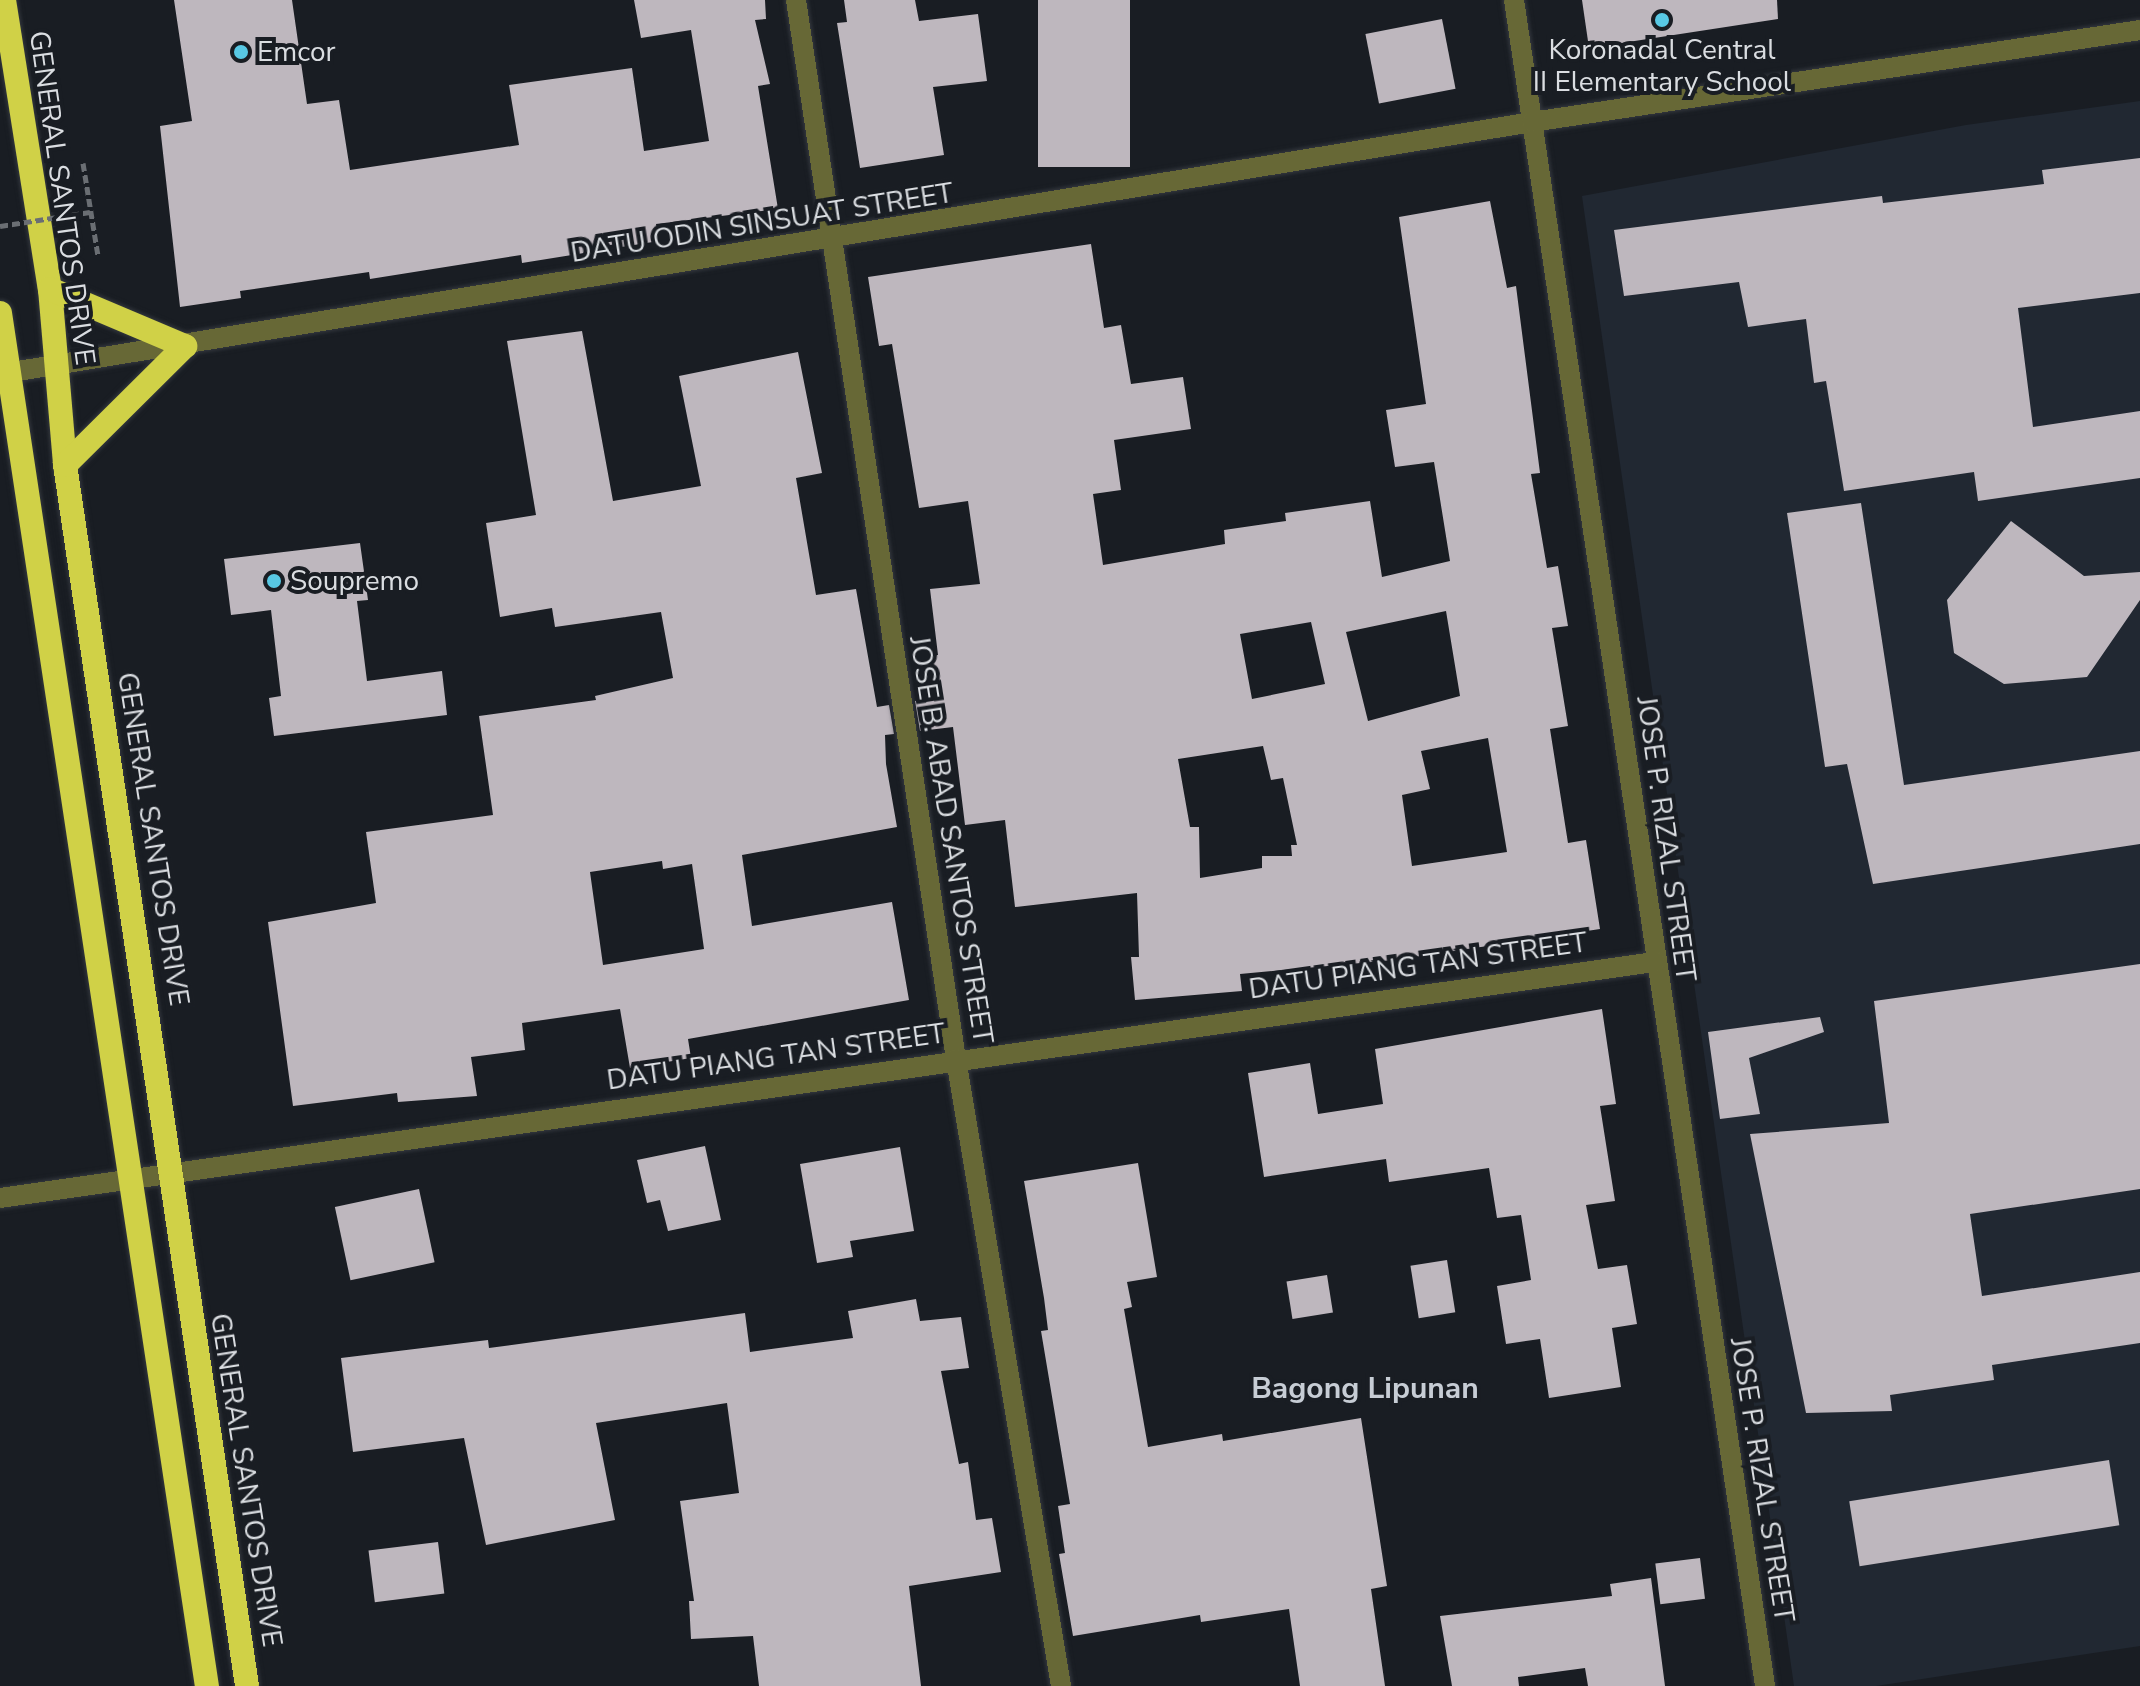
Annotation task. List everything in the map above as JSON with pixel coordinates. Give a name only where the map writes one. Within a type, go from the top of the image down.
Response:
[{"type":"highway","name":"GENERAL SANTOS DRIVE","points":[[4,0],[50,289],[65,465],[247,1686]]},
{"type":"highway","points":[[50,289],[185,346],[65,465]]},
{"type":"highway","points":[[0,313],[5,373],[24,470],[207,1686]]},
{"type":"highway","points":[[0,455],[24,470]]},
{"type":"street","name":"JOSE B. ABAD SANTOS STREET","points":[[796,0],[956,1059],[1061,1686]]},
{"type":"street","name":"JOSE P. RIZAL STREET","points":[[1514,0],[1765,1686]]},
{"type":"street","name":"DATU ODIN SINSUAT STREET","points":[[5,373],[832,241],[1532,122],[2140,30]]},
{"type":"street","name":"DATU PIANG TAN STREET","points":[[0,1198],[956,1059],[1655,962]]},
{"type":"path","points":[[83,163],[98,256]]},
{"type":"path","points":[[0,226],[90,212]]},
{"type":"shaded area","points":[[2140,101],[2140,1646],[1876,1686],[1794,1686],[1582,196],[1966,125]]},
{"type":"building","points":[[174,0],[292,0],[307,104],[339,100],[350,170],[519,145],[509,85],[632,68],[644,151],[709,141],[691,30],[641,38],[634,0],[765,0],[766,19],[755,20],[770,84],[758,86],[778,209],[656,224],[659,241],[522,263],[521,255],[370,279],[369,272],[240,291],[241,298],[180,307],[160,126],[192,121]]},
{"type":"building","points":[[844,0],[915,0],[919,21],[978,14],[987,81],[933,87],[944,155],[860,168],[837,23],[847,22]]},
{"type":"building","points":[[1038,0],[1130,0],[1130,167],[1038,167]]},
{"type":"building","name":"Koronadal Central II Elementary School","points":[[1582,0],[1777,0],[1778,19],[1589,48]]},
{"type":"building","points":[[1442,19],[1456,89],[1379,104],[1365,34]]},
{"type":"building","points":[[2140,158],[2140,293],[2018,308],[2033,427],[2140,411],[2140,478],[1978,501],[1974,472],[1844,491],[1826,381],[1814,383],[1806,319],[1748,327],[1739,282],[1624,296],[1614,230],[1882,196],[1883,203],[2044,184],[2042,170]]},
{"type":"building","points":[[1490,201],[1507,288],[1516,286],[1540,473],[1531,474],[1547,568],[1558,566],[1568,626],[1552,628],[1568,726],[1550,729],[1568,843],[1586,840],[1600,929],[1394,960],[1240,974],[1242,991],[1135,1000],[1131,957],[1139,957],[1137,893],[1015,907],[1005,820],[965,825],[953,727],[920,731],[915,701],[936,698],[930,656],[938,655],[930,589],[980,584],[968,501],[919,508],[892,344],[879,346],[868,277],[1091,244],[1104,328],[1121,325],[1131,384],[1183,377],[1191,429],[1114,440],[1121,490],[1093,494],[1103,565],[1225,544],[1224,530],[1286,521],[1285,513],[1370,501],[1382,577],[1450,561],[1434,462],[1395,467],[1386,410],[1426,404],[1399,217]],"holes":[[[1446,611],[1460,696],[1368,721],[1346,632]],[[1311,622],[1325,684],[1252,699],[1240,634]],[[1488,738],[1507,852],[1412,866],[1402,795],[1430,789],[1421,751]],[[1263,746],[1271,780],[1283,778],[1297,845],[1291,845],[1292,856],[1262,856],[1262,868],[1200,878],[1199,827],[1190,827],[1178,759]]]},
{"type":"building","points":[[582,331],[613,501],[701,486],[679,376],[798,352],[822,473],[796,478],[816,595],[856,589],[877,707],[889,705],[894,734],[885,735],[886,764],[897,827],[742,855],[752,926],[892,902],[909,1000],[688,1039],[691,1058],[630,1068],[620,1009],[522,1023],[525,1050],[471,1057],[477,1096],[398,1102],[397,1093],[293,1106],[268,922],[376,903],[366,832],[493,815],[479,716],[596,700],[595,696],[673,678],[661,612],[555,627],[552,608],[500,617],[486,523],[536,515],[507,341]],"holes":[[[662,861],[663,869],[692,864],[704,949],[603,965],[590,872]]]},
{"type":"building","points":[[1861,503],[1904,785],[2140,751],[2140,844],[1873,884],[1847,764],[1825,767],[1787,513]]},
{"type":"building","points":[[2011,521],[2084,576],[2140,572],[2140,600],[2087,677],[2004,684],[1954,653],[1947,600]]},
{"type":"building","points":[[360,543],[368,600],[357,601],[367,681],[442,671],[447,715],[274,736],[269,698],[281,696],[271,610],[231,615],[224,559]]},
{"type":"building","points":[[2140,964],[2140,1189],[1970,1214],[1982,1296],[2140,1272],[2140,1343],[1992,1365],[1994,1380],[1890,1395],[1892,1411],[1806,1413],[1750,1134],[1889,1123],[1874,1001]]},
{"type":"building","points":[[1602,1009],[1616,1104],[1600,1106],[1615,1201],[1586,1205],[1598,1269],[1627,1265],[1637,1324],[1612,1328],[1621,1387],[1549,1398],[1540,1339],[1506,1344],[1497,1286],[1531,1280],[1521,1215],[1497,1218],[1489,1168],[1389,1182],[1386,1159],[1264,1177],[1248,1073],[1310,1063],[1318,1114],[1383,1104],[1375,1049]]},
{"type":"building","points":[[1820,1017],[1824,1032],[1749,1058],[1760,1114],[1720,1119],[1708,1032]]},
{"type":"building","points":[[705,1146],[721,1220],[668,1231],[660,1200],[647,1203],[637,1160]]},
{"type":"building","points":[[900,1147],[914,1231],[850,1241],[853,1257],[817,1263],[800,1164]]},
{"type":"building","points":[[1138,1163],[1157,1277],[1127,1282],[1132,1307],[1124,1309],[1148,1447],[1222,1434],[1223,1441],[1361,1418],[1387,1586],[1371,1589],[1385,1686],[1300,1686],[1289,1609],[1201,1622],[1200,1615],[1073,1636],[1059,1554],[1065,1553],[1058,1506],[1070,1504],[1041,1331],[1048,1330],[1024,1181]]},
{"type":"building","points":[[419,1189],[435,1262],[350,1280],[335,1207]]},
{"type":"building","points":[[1447,1260],[1455,1312],[1419,1318],[1410,1266]]},
{"type":"building","points":[[1327,1275],[1333,1313],[1292,1319],[1287,1281]]},
{"type":"building","points":[[916,1299],[920,1321],[961,1317],[969,1368],[941,1371],[959,1464],[968,1462],[976,1520],[992,1518],[1001,1572],[909,1586],[921,1686],[759,1686],[753,1636],[691,1639],[689,1601],[694,1601],[680,1501],[739,1493],[727,1403],[596,1423],[615,1520],[486,1545],[464,1438],[353,1452],[341,1358],[488,1340],[489,1348],[745,1313],[750,1352],[853,1338],[848,1311]]},
{"type":"building","points":[[2109,1460],[2119,1525],[1860,1566],[1849,1501]]},
{"type":"building","points":[[438,1542],[444,1594],[375,1602],[369,1551]]},
{"type":"building","points":[[1700,1558],[1705,1599],[1660,1604],[1655,1563]]},
{"type":"building","points":[[1651,1578],[1665,1686],[1588,1686],[1585,1668],[1518,1677],[1519,1686],[1452,1686],[1440,1616],[1612,1596],[1610,1584]]},
{"type":"place","name":"Koronadal Central II Elementary School","points":[[1662,20]]},
{"type":"place","name":"Emcor","points":[[241,52]]},
{"type":"place","name":"Soupremo","points":[[274,581]]},
{"type":"district","name":"Bagong Lipunan","points":[[1365,1389]]}]
